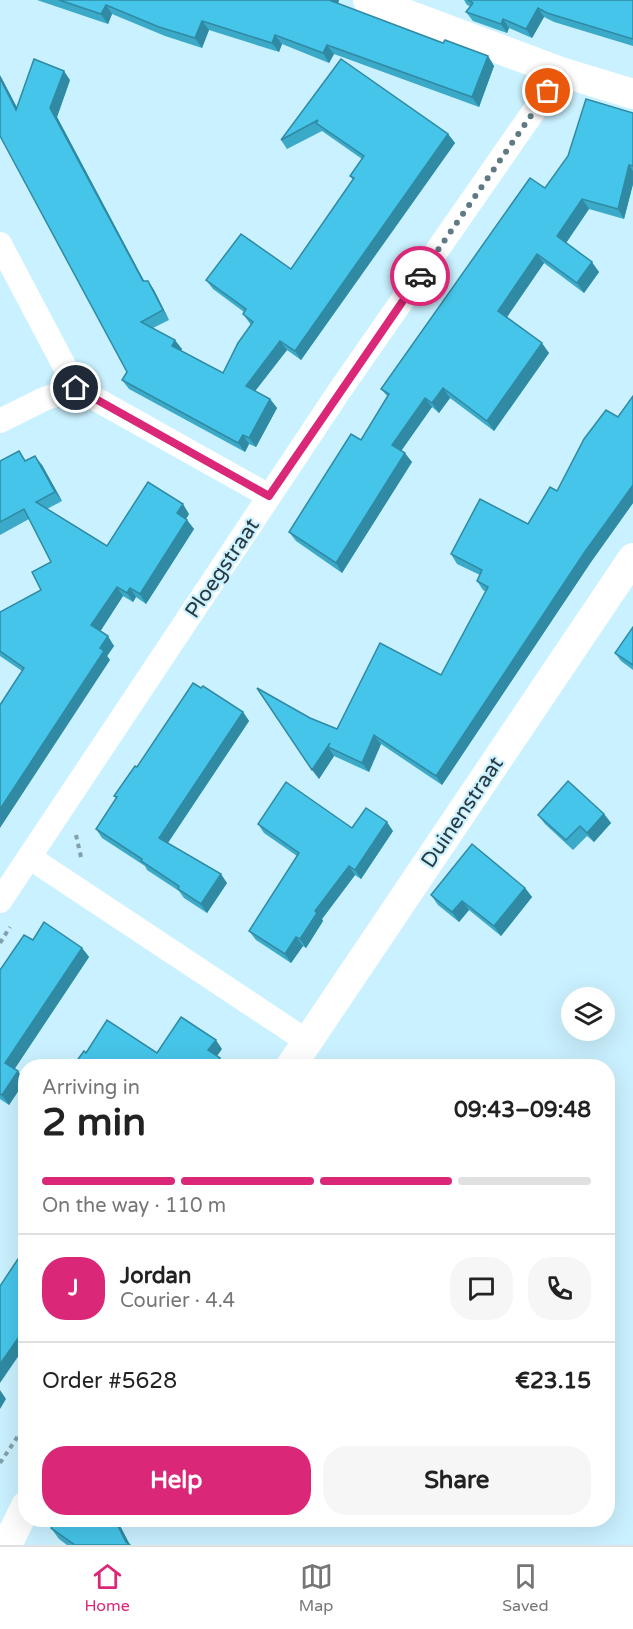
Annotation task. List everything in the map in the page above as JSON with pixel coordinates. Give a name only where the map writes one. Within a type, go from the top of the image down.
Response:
[{"type":"street","points":[[368,0],[561,72],[633,94]]},
{"type":"street","name":"Ploegstraat","points":[[0,901],[340,390],[561,72]]},
{"type":"street","points":[[0,244],[76,388],[269,496]]},
{"type":"street","points":[[0,421],[44,399],[76,388]]},
{"type":"street","name":"Duinenstraat","points":[[300,1054],[633,558]]},
{"type":"street","points":[[29,857],[300,1054]]},
{"type":"street","points":[[7,1545],[18,1522]]},
{"type":"path","points":[[75,828],[81,858]]},
{"type":"path","points":[[0,1463],[18,1436]]},
{"type":"building","points":[[59,0],[329,0],[443,43],[445,40],[488,56],[472,97],[327,45],[323,53],[275,35],[272,43],[202,21],[195,38],[159,27],[106,5],[101,14]]},
{"type":"building","points":[[468,0],[633,0],[633,39],[547,13],[538,8],[526,29],[503,19],[501,24],[466,12],[473,3]]},
{"type":"building","points":[[34,59],[64,71],[50,108],[143,281],[148,281],[163,310],[141,322],[175,340],[172,346],[223,373],[238,343],[253,322],[243,314],[246,309],[206,280],[241,234],[291,269],[354,178],[350,176],[364,156],[316,123],[318,120],[281,140],[341,59],[448,134],[295,351],[280,341],[246,386],[270,399],[249,438],[243,435],[238,443],[122,380],[127,372],[0,136],[0,78],[16,110]]},
{"type":"building","points":[[586,99],[633,113],[633,166],[629,165],[618,209],[582,199],[557,236],[592,262],[577,283],[537,254],[498,311],[542,343],[487,421],[443,388],[432,403],[425,398],[392,445],[405,453],[336,563],[289,532],[351,434],[361,440],[389,394],[381,389],[530,178],[545,188],[568,156]]},
{"type":"building","points":[[633,396],[633,485],[584,553],[436,776],[374,735],[362,763],[328,747],[330,743],[312,770],[257,688],[310,718],[337,729],[380,643],[441,675],[488,587],[477,581],[482,570],[451,554],[480,499],[528,524],[550,487],[557,491],[584,439],[606,410],[618,417]]},
{"type":"building","points":[[19,451],[25,461],[35,456],[55,492],[36,502],[107,546],[148,482],[183,504],[177,513],[187,520],[140,594],[130,588],[127,593],[117,587],[91,625],[108,636],[100,648],[104,651],[0,809],[0,705],[24,668],[0,651],[0,612],[41,590],[32,572],[51,562],[24,509],[0,522],[0,461]]},
{"type":"building","points":[[633,627],[633,665],[615,653]]},
{"type":"building","points":[[193,683],[201,688],[203,686],[243,712],[159,838],[221,874],[201,904],[178,889],[179,886],[141,861],[142,859],[96,829],[117,797],[114,796],[135,766],[137,767]]},
{"type":"building","points":[[568,781],[604,814],[587,833],[580,826],[566,840],[538,815]]},
{"type":"building","points":[[286,782],[352,828],[366,808],[387,822],[355,870],[349,866],[315,911],[317,913],[300,939],[296,937],[285,954],[249,931],[299,853],[258,824]]},
{"type":"building","points":[[472,844],[525,888],[494,926],[462,901],[452,912],[431,895]]},
{"type":"building","points":[[44,922],[82,948],[5,1063],[18,1071],[2,1095],[0,1094],[0,970],[24,935],[33,940]]},
{"type":"building","points":[[181,1017],[216,1040],[208,1050],[220,1058],[78,1059],[84,1051],[86,1053],[107,1020],[157,1053]]},
{"type":"building","points":[[18,1259],[18,1338],[0,1364],[0,1286]]},
{"type":"building","points":[[118,1527],[130,1545],[75,1545],[51,1528]]},
{"type":"way so far","points":[[420,276],[548,91]]},
{"type":"route","points":[[76,388],[269,496],[420,276]]}]
